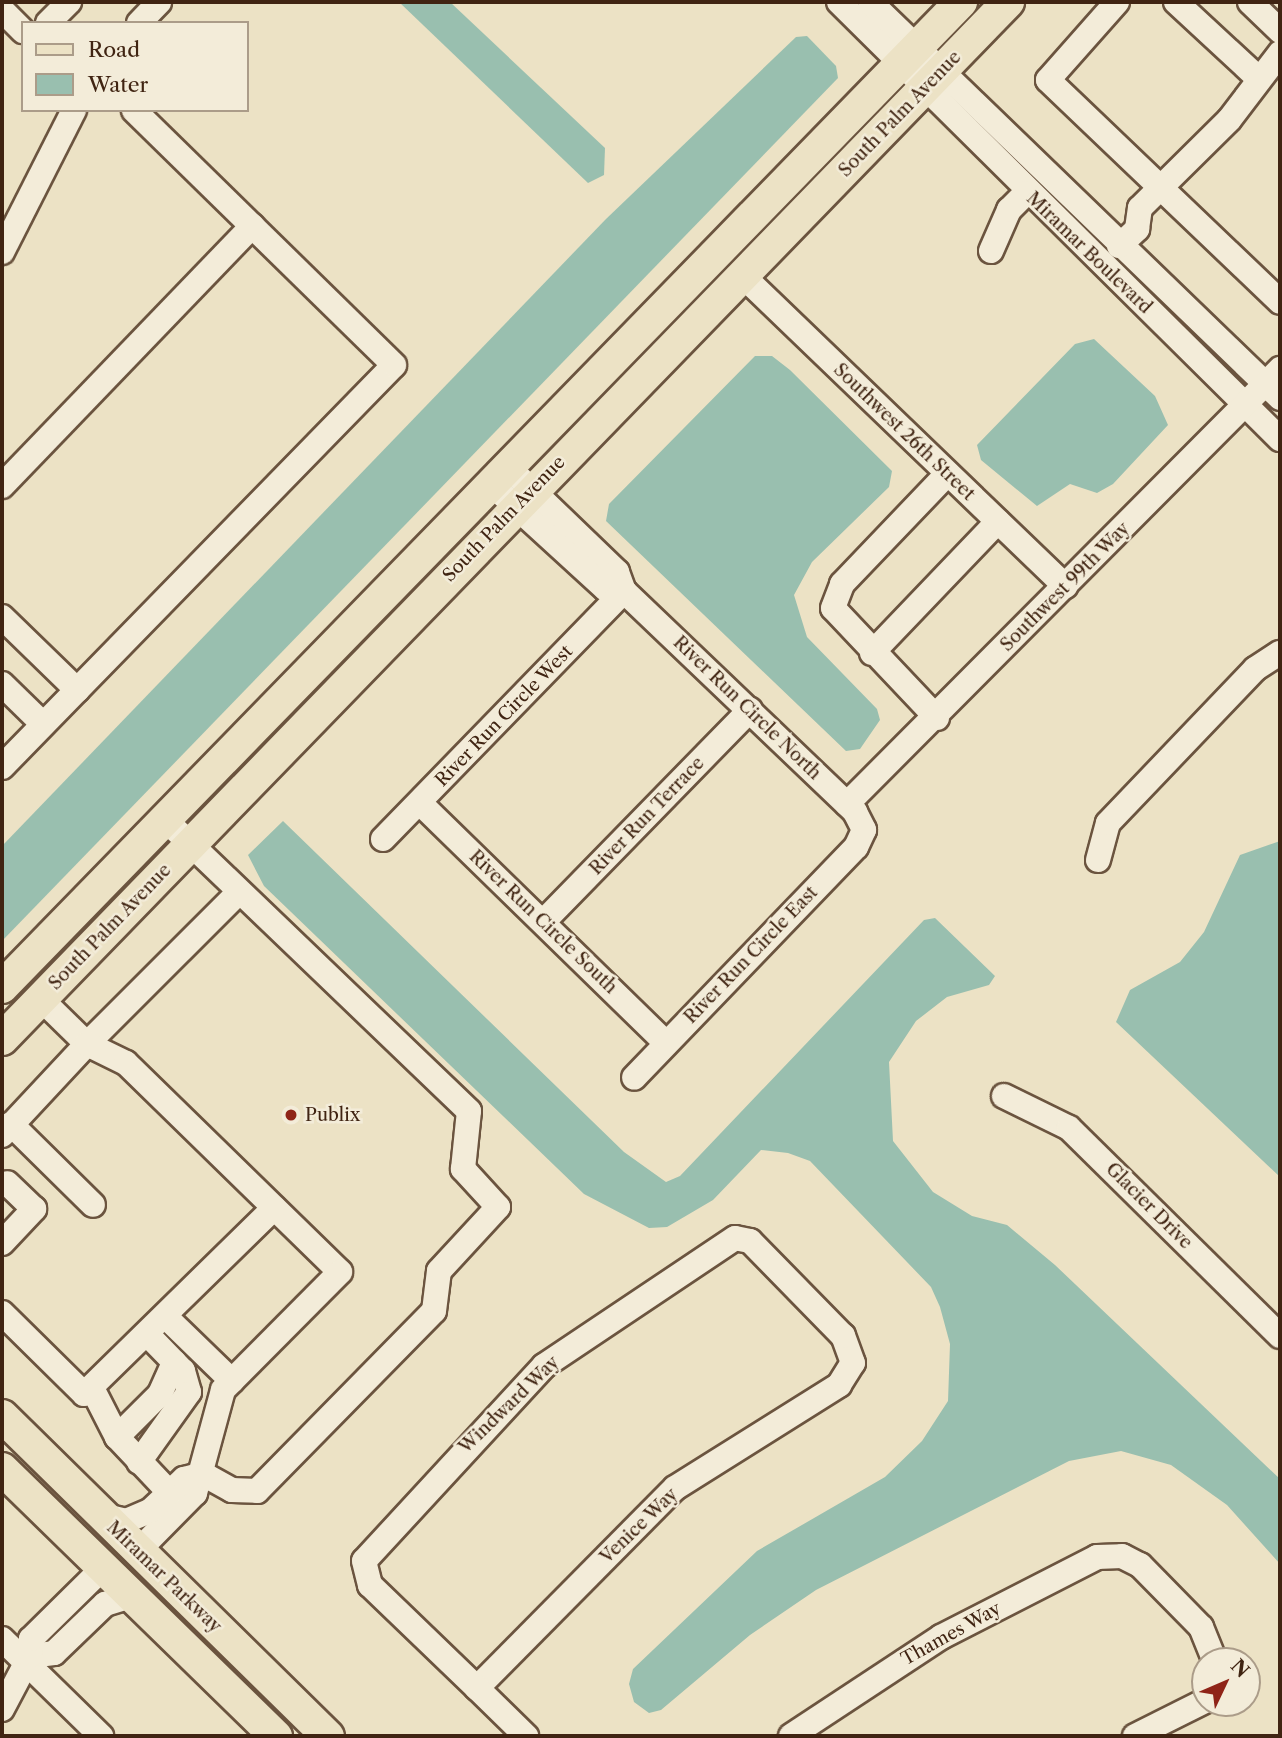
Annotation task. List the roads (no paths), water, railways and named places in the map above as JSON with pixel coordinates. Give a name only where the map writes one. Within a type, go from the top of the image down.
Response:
[{"type":"main road","name":"South Palm Avenue","points":[[2,987],[961,2]]},
{"type":"main road","name":"South Palm Avenue","points":[[2,1039],[523,498],[744,277],[1008,2]]},
{"type":"main road","name":"Miramar Parkway","points":[[2,1416],[137,1552],[328,1736]]},
{"type":"main road","name":"Miramar Parkway","points":[[2,1469],[276,1736]]},
{"type":"main road","points":[[69,1534],[137,1552]]},
{"type":"main road","points":[[103,1568],[175,1588]]},
{"type":"street","points":[[50,21],[69,2]]},
{"type":"street","points":[[141,21],[159,2]]},
{"type":"street","points":[[839,2],[909,56]]},
{"type":"street","points":[[870,2],[909,56],[932,80]]},
{"type":"street","points":[[1117,2],[1048,80],[1187,209],[1280,302]]},
{"type":"street","points":[[1176,2],[1258,78]]},
{"type":"street","points":[[1256,4],[1280,31]]},
{"type":"street","points":[[2,10],[21,29]]},
{"type":"street","points":[[1119,246],[1137,229],[1140,208],[1160,185],[1229,120],[1258,78],[1280,53]]},
{"type":"street","name":"Miramar Boulevard","points":[[932,80],[1026,193],[1280,439]]},
{"type":"street","name":"Miramar Boulevard","points":[[932,80],[1276,384]]},
{"type":"street","points":[[2,252],[73,112]]},
{"type":"street","points":[[4,759],[43,724],[394,365],[136,112]]},
{"type":"street","points":[[991,251],[1009,210],[1026,193]]},
{"type":"street","points":[[2,486],[252,226]]},
{"type":"street","name":"Southwest 26th Street","points":[[744,277],[1065,586]]},
{"type":"street","name":"Southwest 99th Way","points":[[847,804],[937,718],[1246,406],[1276,384]]},
{"type":"street","points":[[937,718],[844,624],[834,598],[948,473]]},
{"type":"street","name":"River Run Circle North","points":[[500,476],[606,589],[625,591],[847,804],[864,830]]},
{"type":"street","points":[[872,653],[998,521]]},
{"type":"street","name":"River Run Circle West","points":[[383,839],[625,591]]},
{"type":"street","points":[[2,617],[76,690]]},
{"type":"street","points":[[1098,860],[1108,823],[1255,669],[1280,653]]},
{"type":"street","points":[[2,684],[43,724]]},
{"type":"street","name":"River Run Terrace","points":[[544,921],[750,710]]},
{"type":"street","name":"River Run Circle South","points":[[419,803],[544,921],[666,1043]]},
{"type":"street","points":[[166,820],[469,1111],[463,1169],[498,1207],[439,1271],[434,1311],[257,1492],[232,1490],[203,1474]]},
{"type":"street","name":"River Run Circle East","points":[[634,1078],[856,847],[864,830]]},
{"type":"street","points":[[93,1205],[7,1130],[86,1044],[239,892]]},
{"type":"street","points":[[41,999],[86,1044],[126,1063],[340,1272],[223,1390],[200,1461],[203,1474],[195,1493],[137,1552]]},
{"type":"street","name":"Glacier Drive","points":[[1004,1096],[1069,1128],[1280,1336]]},
{"type":"street","points":[[2,1242],[34,1209],[7,1183]]},
{"type":"street","points":[[2,1313],[84,1394],[93,1390],[274,1208]]},
{"type":"street","name":"Windward Way","points":[[477,1688],[370,1585],[364,1561],[544,1366],[735,1238],[750,1241],[843,1336],[853,1363]]},
{"type":"street","points":[[166,1317],[232,1381]]},
{"type":"street","points":[[139,1462],[189,1392],[174,1362],[148,1335]]},
{"type":"street","points":[[117,1437],[160,1394],[174,1362]]},
{"type":"street","name":"Venice Way","points":[[477,1688],[675,1488],[839,1385],[853,1363]]},
{"type":"street","points":[[93,1390],[117,1437],[169,1492]]},
{"type":"street","points":[[101,1515],[127,1521],[169,1492],[203,1474]]},
{"type":"street","name":"Thames Way","points":[[791,1736],[940,1636],[1097,1557],[1122,1556],[1140,1565],[1200,1627],[1209,1647]]},
{"type":"street","points":[[2,1709],[28,1659],[31,1639],[103,1568]]},
{"type":"street","points":[[28,1659],[54,1653],[105,1604],[132,1596]]},
{"type":"street","points":[[2,1639],[28,1659],[101,1736]]},
{"type":"street","points":[[477,1688],[526,1736]]},
{"type":"street","points":[[1135,1736],[1191,1708]]},
{"type":"water","points":[[399,2],[450,2],[605,148],[604,175],[588,183]]},
{"type":"water","points":[[807,36],[836,66],[838,78],[2,941],[2,846],[606,219],[796,37]]},
{"type":"water","points":[[1094,339],[1155,396],[1168,425],[1113,484],[1097,493],[1070,484],[1037,506],[981,460],[977,445],[1075,344]]},
{"type":"water","points":[[755,356],[772,356],[790,370],[892,471],[889,487],[812,562],[794,595],[807,637],[877,709],[880,720],[860,749],[846,751],[606,521],[609,504]]},
{"type":"water","points":[[283,821],[624,1152],[666,1182],[680,1176],[924,920],[935,918],[995,976],[989,985],[947,997],[916,1021],[889,1062],[893,1141],[933,1192],[972,1216],[1007,1225],[1055,1265],[1280,1479],[1280,1564],[1227,1505],[1171,1465],[1121,1451],[1069,1461],[816,1590],[750,1635],[661,1710],[649,1713],[634,1702],[629,1684],[633,1669],[757,1551],[885,1477],[922,1441],[948,1401],[950,1344],[940,1307],[931,1287],[810,1161],[788,1153],[761,1150],[713,1200],[667,1227],[649,1228],[584,1194],[264,886],[248,855]]},
{"type":"water","points":[[1280,841],[1280,1177],[1116,1022],[1130,990],[1180,962],[1204,932],[1240,855]]},
{"type":"place","name":"Publix","points":[[291,1115]]}]
